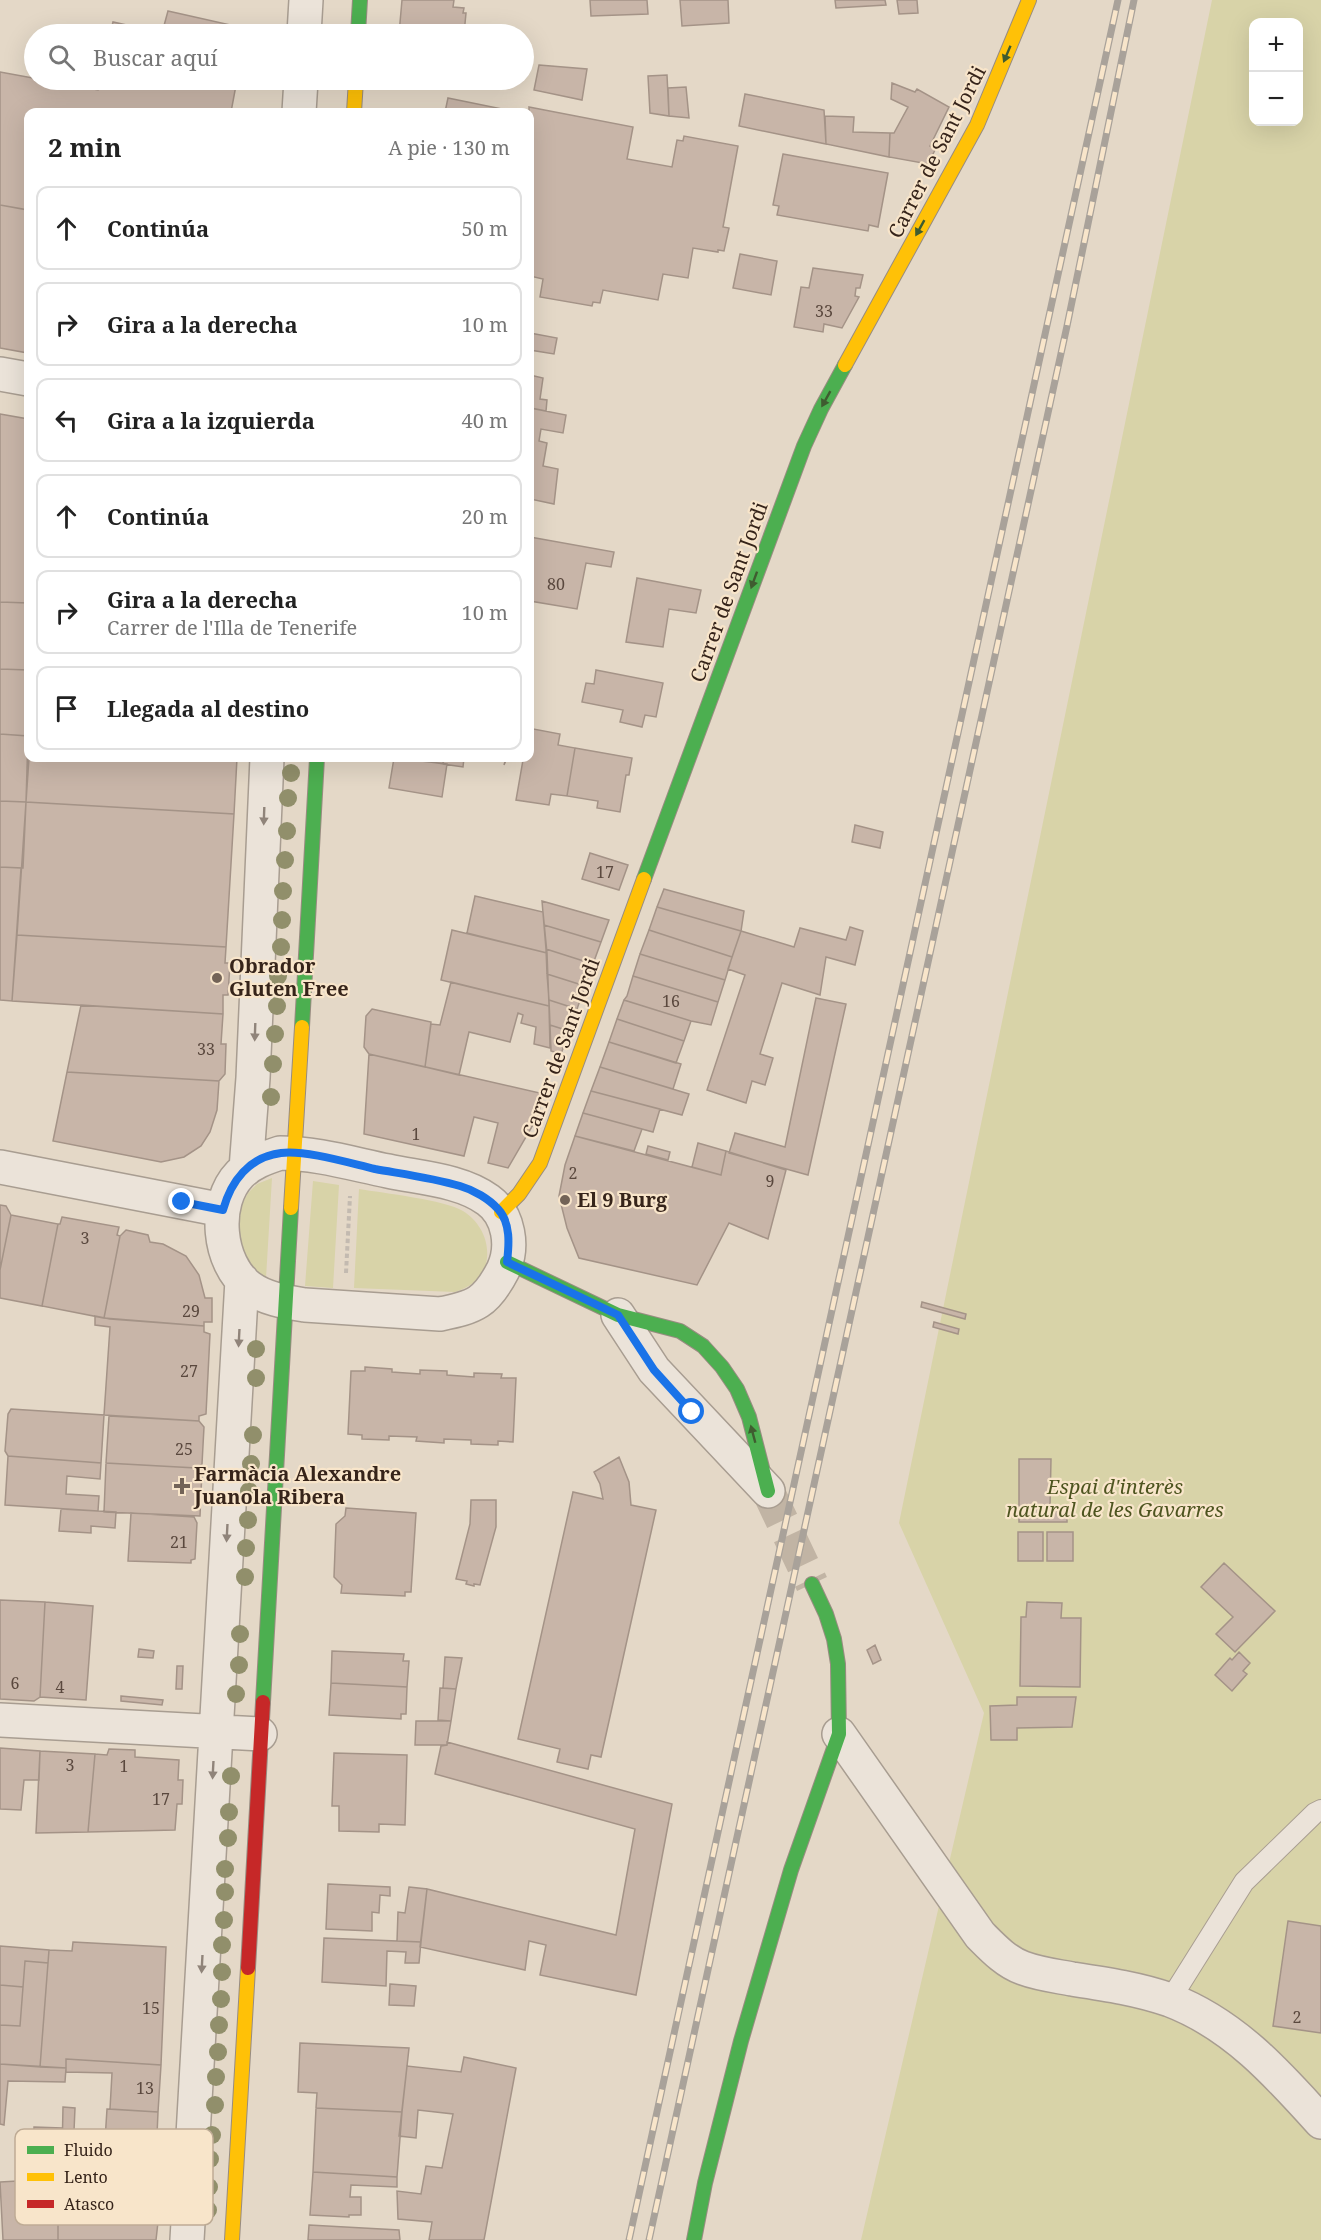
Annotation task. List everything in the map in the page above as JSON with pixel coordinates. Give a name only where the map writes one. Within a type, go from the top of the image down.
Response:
[{"type":"street","points":[[305,24],[306,0]]},
{"type":"street","points":[[359,24],[360,0]]},
{"type":"street","name":"Carrer de Sant Jordi","points":[[501,1212],[519,1194],[540,1163],[804,446],[821,409],[976,125],[1029,0]]},
{"type":"street","points":[[299,108],[300,90]]},
{"type":"street","points":[[354,108],[355,90]]},
{"type":"street","points":[[0,374],[24,378]]},
{"type":"street","points":[[246,1169],[253,1078],[267,762]]},
{"type":"street","points":[[232,2240],[316,762]]},
{"type":"street","points":[[280,1153],[293,1153],[461,1186],[488,1199],[501,1212],[507,1227],[509,1244],[507,1262],[492,1292],[480,1302],[440,1314],[345,1309],[285,1302],[262,1295],[242,1280],[231,1265],[222,1232],[223,1210],[227,1193],[238,1176],[265,1158],[280,1153]]},
{"type":"street","points":[[0,1167],[223,1210]]},
{"type":"street","points":[[507,1262],[618,1315],[680,1331],[703,1346],[722,1367],[737,1389],[749,1417],[768,1491]]},
{"type":"street","points":[[193,2129],[242,1280]]},
{"type":"street","points":[[618,1315],[654,1370],[768,1491]]},
{"type":"street","points":[[694,2240],[705,2183],[741,2041],[791,1870],[839,1734],[838,1664],[834,1639],[826,1614],[812,1584]]},
{"type":"street","points":[[0,1720],[260,1734]]},
{"type":"street","points":[[839,1734],[980,1935],[1003,1957],[1031,1970],[1130,1989],[1170,2000],[1207,2017],[1271,2066],[1321,2122]]},
{"type":"street","points":[[187,2240],[188,2225]]},
{"type":"lane","points":[[1170,2000],[1244,1882],[1315,1813],[1321,1810]]},
{"type":"path","points":[[345,1309],[352,1164]]},
{"type":"green space","name":"Espai d'interès natural de les Gavarres","points":[[1212,0],[1321,0],[1321,2240],[861,2240],[984,1713],[899,1523]]},
{"type":"green space","points":[[272,1178],[266,1278],[250,1269],[235,1234],[241,1206],[248,1193],[257,1184]]},
{"type":"green space","points":[[313,1181],[339,1185],[333,1288],[305,1286]]},
{"type":"green space","points":[[359,1189],[429,1200],[463,1211],[474,1220],[485,1237],[487,1258],[484,1271],[472,1284],[455,1292],[354,1288]]},
{"type":"building","points":[[402,0],[454,0],[453,7],[464,8],[463,13],[466,13],[465,24],[400,24]]},
{"type":"building","points":[[590,0],[647,0],[648,14],[591,16]]},
{"type":"building","points":[[680,0],[728,0],[729,23],[682,26]]},
{"type":"building","points":[[835,0],[885,0],[886,5],[836,8]]},
{"type":"building","points":[[897,0],[917,0],[918,13],[899,14]]},
{"type":"building","points":[[168,11],[226,24],[164,24]]},
{"type":"building","points":[[539,65],[587,69],[582,100],[534,90]]},
{"type":"building","points":[[0,72],[24,76],[24,90],[235,90],[232,108],[24,108],[24,209],[0,205]]},
{"type":"building","points":[[667,75],[669,116],[650,113],[648,76]]},
{"type":"building","points":[[892,83],[915,92],[917,89],[949,107],[930,146],[936,148],[928,164],[889,157],[890,133],[894,133],[908,107],[891,99]]},
{"type":"building","points":[[686,87],[689,118],[669,116],[668,88]]},
{"type":"building","points":[[745,94],[824,110],[826,144],[739,126]]},
{"type":"building","points":[[448,98],[497,108],[446,108]]},
{"type":"building","points":[[529,107],[633,127],[627,159],[672,167],[677,140],[683,141],[684,136],[738,146],[723,227],[729,228],[724,251],[693,248],[688,278],[663,274],[658,300],[603,290],[600,303],[593,302],[592,306],[540,297],[543,279],[534,277],[534,108]]},
{"type":"building","points":[[825,116],[854,117],[853,132],[890,133],[889,157],[826,144]]},
{"type":"building","points":[[783,154],[888,173],[878,227],[869,225],[868,231],[777,215],[779,206],[773,205]]},
{"type":"building","points":[[0,205],[24,209],[24,352],[0,348]]},
{"type":"building","points":[[740,254],[777,261],[771,295],[733,288]]},
{"type":"building","points":[[813,268],[863,275],[860,288],[856,288],[855,296],[859,297],[842,328],[824,324],[823,332],[794,327],[801,287],[809,288]]},
{"type":"building","points":[[534,334],[557,338],[554,354],[534,351]]},
{"type":"building","points":[[534,376],[543,378],[540,399],[547,400],[546,411],[534,409]]},
{"type":"building","points":[[534,409],[566,415],[563,433],[541,429],[539,441],[547,443],[543,466],[558,469],[554,504],[534,500]]},
{"type":"building","points":[[0,414],[24,418],[24,603],[0,602]]},
{"type":"building","points":[[534,538],[614,552],[611,567],[586,563],[577,609],[534,602]]},
{"type":"building","points":[[637,578],[701,590],[696,613],[669,609],[663,647],[626,642]]},
{"type":"building","points":[[0,602],[24,603],[24,670],[0,669]]},
{"type":"building","points":[[0,669],[24,670],[24,736],[0,734]]},
{"type":"building","points":[[596,670],[663,683],[656,717],[645,715],[642,727],[620,722],[623,710],[582,702],[586,683],[594,684]]},
{"type":"building","points":[[534,729],[560,734],[558,745],[575,748],[567,796],[551,794],[549,805],[516,800],[523,762],[534,762]]},
{"type":"building","points":[[0,734],[24,736],[24,762],[27,762],[26,802],[0,801]]},
{"type":"building","points":[[575,748],[632,758],[629,775],[626,775],[620,812],[597,808],[598,801],[567,796]]},
{"type":"building","points":[[29,762],[237,762],[234,814],[26,802]]},
{"type":"building","points":[[393,762],[447,764],[442,797],[389,788]]},
{"type":"building","points":[[443,762],[464,762],[463,767],[443,764]]},
{"type":"building","points":[[0,801],[26,802],[23,868],[0,867]]},
{"type":"building","points":[[26,802],[234,814],[226,947],[17,935]]},
{"type":"building","points":[[855,825],[883,832],[880,848],[852,842]]},
{"type":"building","points":[[590,853],[628,865],[619,890],[582,879]]},
{"type":"building","points":[[0,867],[21,868],[12,1001],[0,1000]]},
{"type":"building","points":[[664,889],[744,911],[741,931],[657,907]]},
{"type":"building","points":[[475,896],[543,912],[547,953],[467,933]]},
{"type":"building","points":[[542,901],[609,920],[601,942],[544,925]]},
{"type":"building","points":[[657,907],[741,931],[732,957],[649,930]]},
{"type":"building","points":[[544,925],[601,942],[593,964],[546,949]]},
{"type":"building","points":[[850,927],[863,931],[855,965],[826,957],[820,995],[782,983],[760,1054],[773,1058],[765,1085],[752,1081],[746,1103],[707,1090],[745,975],[728,969],[741,931],[794,947],[800,928],[846,940]]},
{"type":"building","points":[[452,930],[547,953],[549,1006],[441,980]]},
{"type":"building","points":[[649,930],[732,957],[725,980],[640,954]]},
{"type":"building","points":[[17,935],[226,947],[225,963],[230,963],[228,995],[223,995],[223,1014],[12,1001]]},
{"type":"building","points":[[546,949],[593,964],[585,986],[547,974]]},
{"type":"building","points":[[640,954],[725,980],[718,1002],[633,976]]},
{"type":"building","points":[[547,974],[585,986],[577,1009],[549,1000]]},
{"type":"building","points":[[633,976],[718,1002],[711,1025],[624,1000]]},
{"type":"building","points":[[451,982],[549,1006],[550,1048],[534,1044],[536,1027],[521,1023],[523,1015],[518,1013],[510,1042],[469,1032],[459,1075],[425,1067],[431,1024],[440,1025]]},
{"type":"building","points":[[816,998],[846,1004],[808,1175],[729,1153],[735,1133],[785,1147]]},
{"type":"building","points":[[549,1000],[577,1009],[569,1031],[550,1025]]},
{"type":"building","points":[[624,1000],[691,1021],[684,1041],[617,1019]]},
{"type":"building","points":[[81,1005],[223,1014],[221,1044],[226,1044],[225,1074],[219,1081],[67,1072]]},
{"type":"building","points":[[372,1009],[431,1022],[425,1067],[369,1054],[364,1047],[366,1016]]},
{"type":"building","points":[[617,1019],[684,1041],[676,1063],[609,1042]]},
{"type":"building","points":[[550,1025],[569,1031],[561,1054],[551,1051]]},
{"type":"building","points":[[609,1042],[681,1064],[673,1089],[600,1067]]},
{"type":"building","points":[[369,1054],[544,1094],[537,1118],[508,1168],[488,1163],[498,1123],[474,1117],[464,1156],[364,1134]]},
{"type":"building","points":[[600,1067],[689,1094],[682,1115],[591,1091]]},
{"type":"building","points":[[67,1072],[219,1081],[217,1110],[210,1132],[201,1146],[184,1157],[161,1162],[53,1141]]},
{"type":"building","points":[[591,1091],[660,1109],[653,1132],[583,1113]]},
{"type":"building","points":[[583,1113],[642,1129],[634,1151],[575,1136]]},
{"type":"building","points":[[575,1136],[721,1175],[726,1151],[786,1170],[768,1239],[729,1223],[697,1285],[579,1258],[567,1228],[559,1196],[565,1165]]},
{"type":"building","points":[[698,1143],[726,1151],[721,1175],[692,1167]]},
{"type":"building","points":[[648,1146],[670,1152],[668,1160],[646,1154]]},
{"type":"building","points":[[0,1205],[6,1206],[11,1215],[0,1270]]},
{"type":"building","points":[[11,1215],[58,1224],[42,1306],[0,1298],[0,1270]]},
{"type":"building","points":[[62,1217],[119,1227],[117,1235],[120,1236],[104,1318],[42,1306],[58,1224]]},
{"type":"building","points":[[126,1230],[148,1235],[150,1242],[163,1244],[186,1256],[199,1275],[205,1298],[212,1298],[212,1322],[204,1322],[204,1326],[104,1318],[120,1236]]},
{"type":"building","points":[[922,1302],[966,1314],[965,1319],[921,1307]]},
{"type":"building","points":[[95,1316],[204,1326],[204,1332],[210,1334],[206,1414],[199,1416],[199,1421],[104,1415],[110,1327],[95,1325]]},
{"type":"building","points":[[934,1322],[959,1329],[958,1334],[933,1327]]},
{"type":"building","points":[[365,1367],[392,1369],[392,1372],[420,1374],[420,1370],[447,1371],[447,1375],[474,1377],[474,1373],[502,1374],[501,1378],[516,1378],[513,1442],[498,1441],[498,1445],[471,1444],[471,1440],[444,1439],[444,1443],[416,1441],[417,1437],[389,1436],[389,1440],[362,1439],[362,1435],[348,1434],[351,1371],[365,1371]]},
{"type":"building","points":[[11,1409],[104,1415],[101,1463],[8,1456],[5,1451],[8,1414]]},
{"type":"building","points":[[109,1416],[199,1421],[204,1427],[202,1464],[196,1468],[106,1463]]},
{"type":"building","points":[[8,1456],[101,1463],[100,1479],[67,1476],[66,1494],[99,1496],[98,1511],[5,1505]]},
{"type":"building","points":[[619,1457],[629,1482],[631,1505],[656,1510],[601,1757],[591,1755],[588,1769],[557,1762],[560,1749],[518,1739],[573,1492],[603,1499],[600,1484],[594,1472]]},
{"type":"building","points":[[1019,1459],[1051,1459],[1050,1507],[1067,1507],[1067,1522],[1019,1522]]},
{"type":"building","points":[[106,1463],[202,1470],[200,1516],[104,1512]]},
{"type":"building","points":[[471,1500],[496,1500],[496,1527],[480,1585],[474,1584],[474,1586],[466,1584],[467,1581],[456,1579],[470,1524]]},
{"type":"building","points":[[346,1508],[416,1513],[411,1592],[405,1592],[405,1596],[341,1593],[342,1585],[334,1577],[336,1524],[345,1516]]},
{"type":"building","points":[[61,1509],[116,1512],[115,1528],[91,1526],[91,1533],[59,1531]]},
{"type":"building","points":[[131,1513],[194,1517],[197,1523],[195,1559],[191,1560],[191,1563],[128,1561]]},
{"type":"building","points":[[1018,1532],[1043,1532],[1043,1561],[1018,1561]]},
{"type":"building","points":[[1047,1532],[1073,1532],[1073,1561],[1047,1561]]},
{"type":"building","points":[[1224,1563],[1275,1611],[1235,1652],[1216,1634],[1233,1617],[1201,1587]]},
{"type":"building","points":[[0,1600],[45,1602],[40,1697],[34,1701],[0,1699]]},
{"type":"building","points":[[45,1602],[93,1606],[86,1700],[40,1697]]},
{"type":"building","points":[[1027,1602],[1062,1603],[1061,1618],[1081,1618],[1080,1687],[1020,1686],[1021,1617],[1026,1617]]},
{"type":"building","points":[[875,1645],[881,1660],[873,1664],[867,1650]]},
{"type":"building","points":[[139,1649],[154,1651],[153,1658],[138,1657]]},
{"type":"building","points":[[332,1651],[404,1654],[403,1661],[409,1661],[407,1687],[331,1683]]},
{"type":"building","points":[[1239,1652],[1250,1663],[1243,1671],[1247,1674],[1232,1691],[1215,1675],[1230,1658],[1232,1660]]},
{"type":"building","points":[[445,1657],[462,1658],[456,1689],[443,1688]]},
{"type":"building","points":[[177,1666],[183,1666],[182,1689],[176,1689]]},
{"type":"building","points":[[331,1683],[407,1687],[406,1714],[401,1714],[401,1719],[329,1715]]},
{"type":"building","points":[[440,1688],[456,1689],[451,1721],[438,1720]]},
{"type":"building","points":[[121,1696],[163,1700],[162,1705],[121,1701]]},
{"type":"building","points":[[1017,1697],[1076,1697],[1072,1727],[1017,1728],[1017,1740],[991,1740],[990,1706],[1017,1705]]},
{"type":"building","points":[[416,1721],[451,1721],[447,1745],[415,1745]]},
{"type":"building","points":[[447,1742],[672,1804],[636,1995],[540,1975],[546,1945],[529,1941],[525,1970],[420,1947],[427,1889],[616,1935],[635,1829],[435,1774],[441,1746],[447,1745]]},
{"type":"building","points":[[0,1748],[40,1751],[39,1780],[24,1780],[21,1810],[0,1809]]},
{"type":"building","points":[[109,1749],[135,1750],[135,1757],[179,1760],[178,1780],[183,1780],[182,1804],[177,1804],[175,1830],[88,1832],[95,1754],[107,1755]]},
{"type":"building","points":[[40,1751],[95,1754],[88,1832],[36,1833]]},
{"type":"building","points":[[334,1753],[407,1755],[405,1825],[379,1824],[379,1832],[339,1831],[339,1806],[332,1806]]},
{"type":"building","points":[[328,1884],[390,1887],[390,1896],[380,1895],[379,1913],[372,1912],[372,1931],[326,1929]]},
{"type":"building","points":[[409,1887],[427,1889],[421,1942],[397,1941],[398,1912],[405,1913]]},
{"type":"building","points":[[1288,1921],[1321,1926],[1321,2033],[1273,2026]]},
{"type":"building","points":[[324,1938],[421,1942],[419,1963],[405,1963],[406,1952],[387,1951],[386,1986],[322,1982]]},
{"type":"building","points":[[73,1942],[166,1947],[161,2065],[66,2059],[66,2068],[40,2067],[49,1950],[72,1951]]},
{"type":"building","points":[[0,1946],[49,1950],[48,1963],[25,1961],[23,1987],[0,1985]]},
{"type":"building","points":[[25,1961],[48,1963],[40,2067],[0,2064],[0,2025],[20,2026]]},
{"type":"building","points":[[390,1984],[416,1986],[414,2006],[389,2005]]},
{"type":"building","points":[[0,1985],[23,1987],[20,2026],[0,2025]]},
{"type":"building","points":[[300,2043],[409,2048],[402,2112],[316,2108],[317,2093],[298,2092]]},
{"type":"building","points":[[464,2057],[516,2068],[484,2240],[429,2240],[432,2222],[398,2219],[397,2191],[421,2194],[426,2166],[442,2168],[453,2114],[418,2110],[416,2138],[399,2136],[407,2066],[461,2072]]},
{"type":"building","points":[[66,2059],[161,2065],[158,2112],[110,2109],[112,2073],[66,2072]]},
{"type":"building","points":[[0,2064],[66,2068],[65,2082],[8,2081],[4,2125],[0,2124]]},
{"type":"building","points":[[63,2107],[75,2108],[74,2129],[63,2129]]},
{"type":"building","points":[[316,2108],[402,2112],[397,2177],[313,2172]]},
{"type":"building","points":[[107,2109],[158,2112],[157,2129],[106,2129]]},
{"type":"building","points":[[34,2127],[62,2128],[62,2129],[34,2129]]},
{"type":"building","points":[[313,2172],[397,2177],[397,2187],[351,2185],[350,2197],[361,2197],[361,2215],[349,2215],[349,2217],[310,2215]]},
{"type":"building","points":[[15,2181],[15,2225],[58,2225],[58,2240],[3,2240],[0,2182]]},
{"type":"building","points":[[58,2225],[158,2225],[156,2240],[58,2240]]},
{"type":"building","points":[[309,2225],[399,2230],[400,2240],[308,2240]]},
{"type":"tunnel","points":[[768,1491],[812,1584]]},
{"type":"railway","points":[[629,2240],[1118,0]]},
{"type":"railway","points":[[649,2240],[1067,326],[1134,0]]},
{"type":"traffic: fast","points":[[359,24],[360,0]]},
{"type":"traffic: fast","points":[[644,879],[804,446],[845,365]]},
{"type":"traffic: fast","points":[[302,1027],[317,762]]},
{"type":"traffic: fast","points":[[263,1702],[291,1208]]},
{"type":"traffic: fast","points":[[507,1262],[618,1315],[680,1331],[703,1346],[722,1367],[737,1389],[749,1417],[768,1491]]},
{"type":"traffic: fast","points":[[694,2240],[705,2183],[741,2041],[791,1870],[839,1734],[838,1664],[834,1639],[826,1614],[812,1584]]},
{"type":"traffic: slow","points":[[845,365],[977,125],[1029,0]]},
{"type":"traffic: slow","points":[[354,108],[355,90]]},
{"type":"traffic: slow","points":[[501,1212],[519,1194],[540,1163],[644,879]]},
{"type":"traffic: slow","points":[[291,1208],[302,1027]]},
{"type":"traffic: slow","points":[[232,2240],[248,1968]]},
{"type":"traffic: jam","points":[[248,1968],[263,1702]]},
{"type":"place","name":"Obrador Gluten Free","points":[[217,978]]},
{"type":"place","name":"El 9 Burg","points":[[565,1200]]},
{"type":"place","name":"Farmàcia Alexandre Juanola Ribera","points":[[182,1486]]},
{"type":"route","points":[[182,1202],[223,1210],[227,1193],[238,1176],[259,1160],[280,1153],[321,1157],[461,1186],[488,1199],[501,1212],[507,1227],[509,1244],[507,1262],[618,1315],[654,1370],[692,1412]]}]
